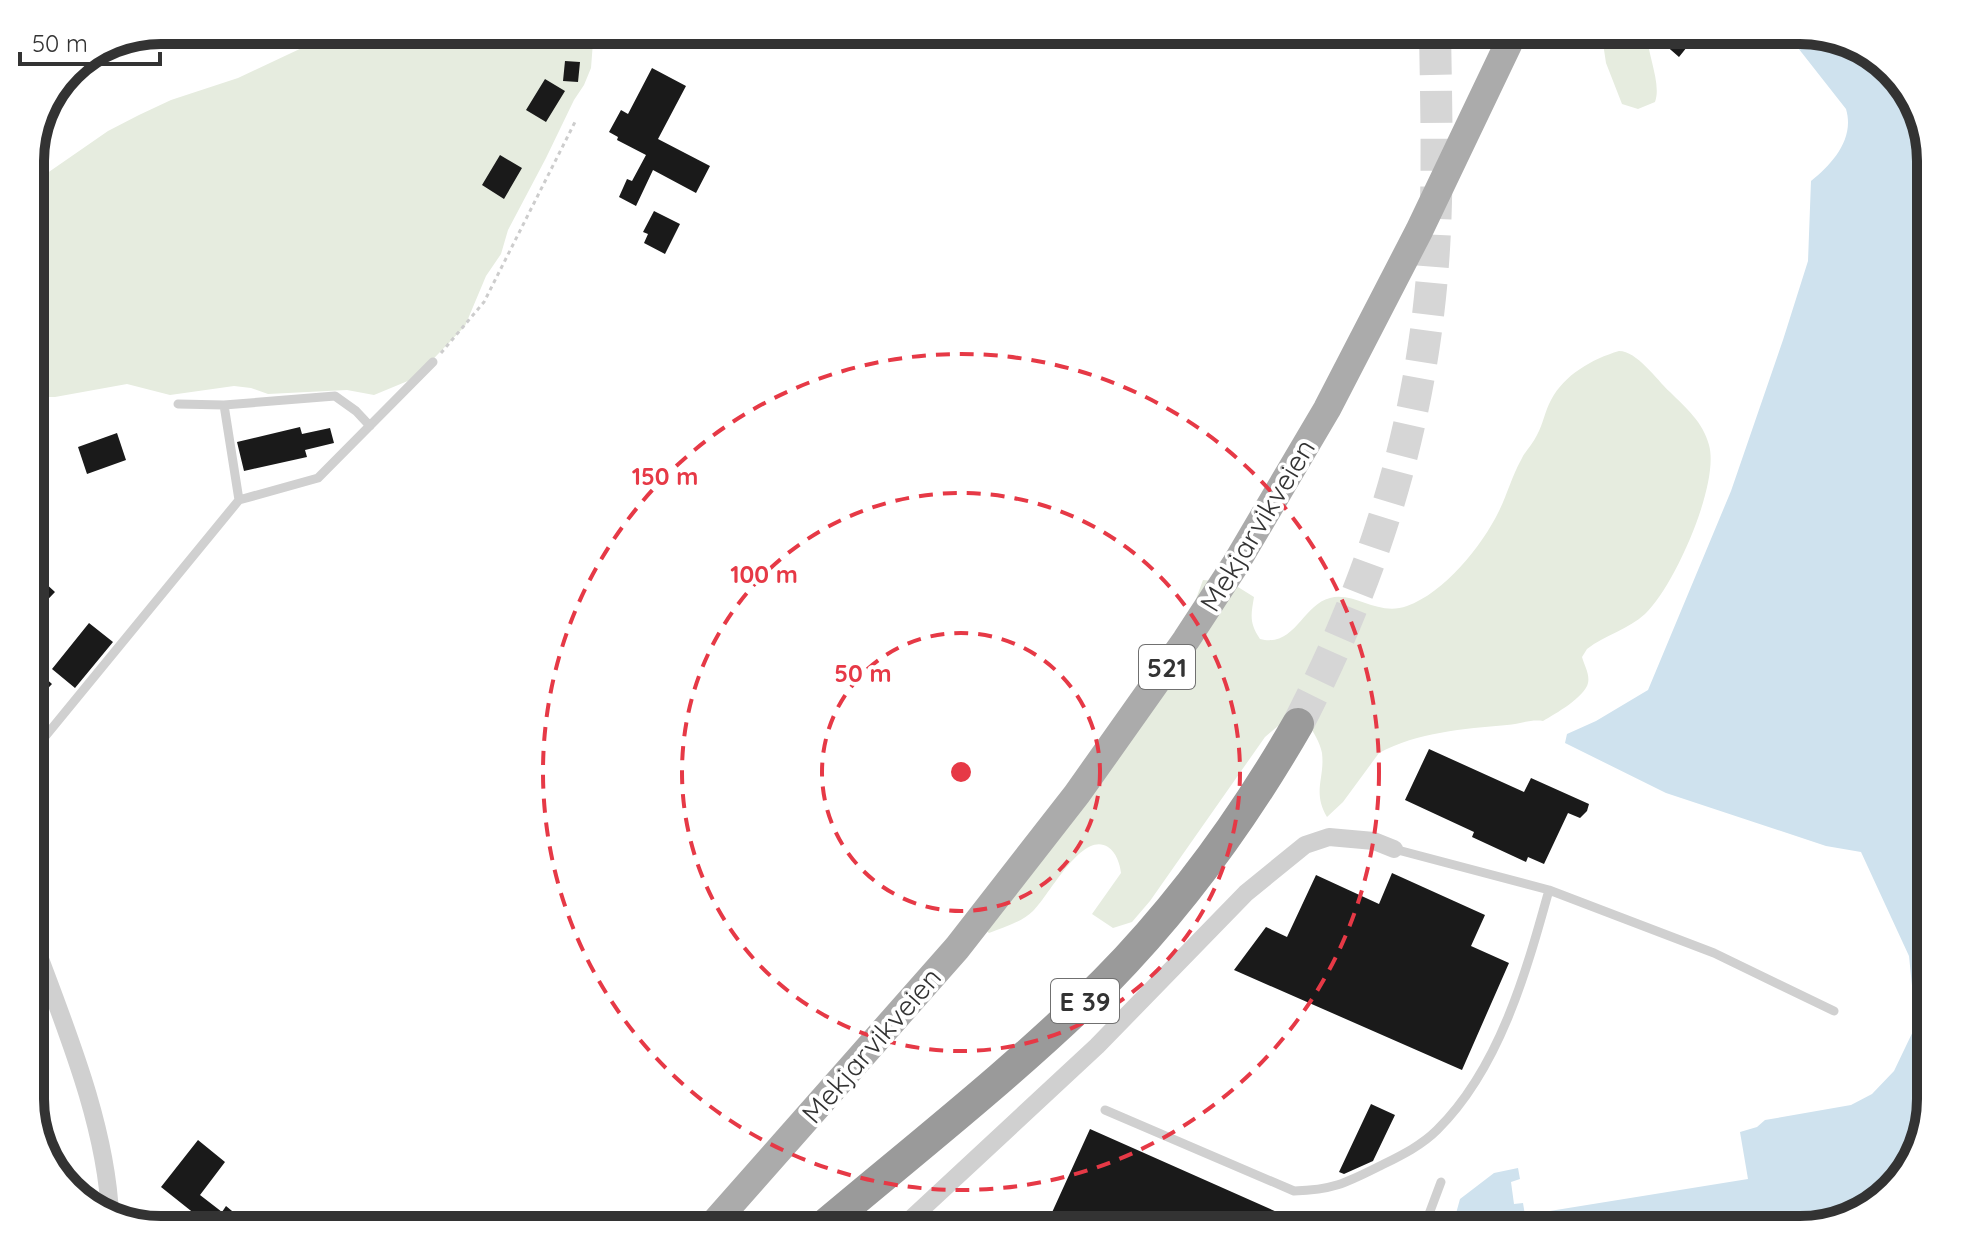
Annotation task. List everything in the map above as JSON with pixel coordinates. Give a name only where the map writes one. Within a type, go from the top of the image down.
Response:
[{"type":"highway","name":"E 39","points":[[836,1216],[968,1105],[1107,979],[1167,912],[1216,850],[1263,786],[1298,724]]},
{"type":"main road","name":"Mekjarvikveien","points":[[720,1216],[965,937],[1077,794],[1186,640],[1235,565],[1327,409],[1419,231],[1508,44]]},
{"type":"street","points":[[914,1216],[1097,1046],[1246,893],[1305,845],[1329,837],[1374,841],[1394,849]]},
{"type":"street","points":[[44,972],[103,1151],[110,1204]]},
{"type":"lane","points":[[44,738],[239,500],[318,478],[433,362]]},
{"type":"lane","points":[[178,404],[224,405],[335,396],[370,426]]},
{"type":"lane","points":[[224,405],[239,500]]},
{"type":"lane","points":[[1394,849],[1549,890],[1714,953],[1834,1011]]},
{"type":"lane","points":[[1105,1110],[1294,1191],[1341,1186],[1411,1151],[1435,1132],[1481,1077],[1527,969],[1549,890]]},
{"type":"lane","points":[[1428,1216],[1441,1182]]},
{"type":"path","points":[[433,362],[484,302],[575,122]]},
{"type":"shaded area","points":[[310,44],[593,44],[591,68],[584,85],[508,230],[501,254],[486,276],[465,326],[415,378],[374,395],[347,390],[268,394],[234,386],[170,395],[127,384],[44,397],[44,175],[108,131],[139,115],[171,100],[238,78]]},
{"type":"shaded area","points":[[1603,44],[1649,44],[1657,86],[1655,102],[1638,109],[1622,104],[1606,63]]},
{"type":"shaded area","points":[[1619,351],[1639,361],[1693,416],[1703,429],[1711,462],[1708,484],[1692,534],[1669,582],[1657,601],[1639,619],[1587,649],[1582,657],[1588,683],[1576,699],[1543,721],[1441,733],[1409,740],[1379,753],[1343,802],[1327,817],[1320,800],[1321,749],[1308,723],[1294,718],[1265,737],[1132,922],[1113,928],[1092,914],[1121,873],[1113,852],[1098,844],[1077,856],[1029,915],[989,933],[981,927],[998,883],[1193,607],[1203,580],[1230,582],[1254,597],[1252,623],[1260,639],[1282,637],[1320,602],[1330,598],[1348,598],[1396,609],[1421,600],[1448,579],[1483,539],[1541,426],[1549,404],[1563,383],[1580,369]]},
{"type":"water","points":[[1795,44],[1837,50],[1852,56],[1883,78],[1908,116],[1916,146],[1917,1099],[1913,1129],[1905,1151],[1883,1182],[1845,1207],[1815,1215],[1455,1216],[1460,1199],[1494,1173],[1518,1168],[1520,1179],[1511,1182],[1514,1204],[1523,1203],[1525,1215],[1748,1179],[1740,1132],[1757,1127],[1765,1120],[1851,1105],[1872,1094],[1894,1071],[1916,1025],[1909,956],[1861,852],[1826,846],[1666,793],[1565,743],[1567,734],[1596,721],[1648,690],[1731,491],[1783,340],[1808,261],[1811,181],[1840,150],[1847,131],[1846,109]]},
{"type":"building","points":[[1664,44],[1689,44],[1679,57]]},
{"type":"building","points":[[565,61],[580,62],[578,82],[563,81]]},
{"type":"building","points":[[652,68],[686,86],[658,139],[710,166],[696,193],[653,170],[636,206],[619,197],[627,179],[632,181],[646,155],[617,140],[618,137],[609,132],[621,110],[628,114]]},
{"type":"building","points":[[545,79],[565,91],[546,122],[526,110]]},
{"type":"building","points":[[500,155],[522,168],[504,199],[482,185]]},
{"type":"building","points":[[654,211],[680,224],[665,254],[644,243],[648,234],[643,232]]},
{"type":"building","points":[[300,427],[302,434],[330,428],[334,443],[305,450],[307,457],[244,471],[237,442]]},
{"type":"building","points":[[117,433],[126,460],[87,474],[78,447]]},
{"type":"building","points":[[44,582],[55,592],[44,603]]},
{"type":"building","points":[[89,623],[113,642],[75,688],[52,669]]},
{"type":"building","points":[[44,677],[52,684],[44,692]]},
{"type":"building","points":[[1429,749],[1524,792],[1531,778],[1589,804],[1587,811],[1580,818],[1568,813],[1544,864],[1528,857],[1526,862],[1472,837],[1474,832],[1405,800]]},
{"type":"building","points":[[1392,873],[1485,915],[1471,946],[1509,963],[1462,1070],[1234,970],[1266,927],[1287,937],[1316,875],[1379,904]]},
{"type":"building","points":[[1371,1104],[1395,1115],[1373,1161],[1344,1174],[1339,1172]]},
{"type":"building","points":[[1090,1129],[1277,1212],[1275,1216],[1050,1216]]},
{"type":"building","points":[[198,1140],[225,1162],[200,1195],[222,1212],[226,1206],[238,1216],[197,1216],[161,1187]]},
{"type":"tunnel","points":[[1298,724],[1327,665],[1375,546],[1394,485],[1422,360],[1435,230],[1435,44]]}]
